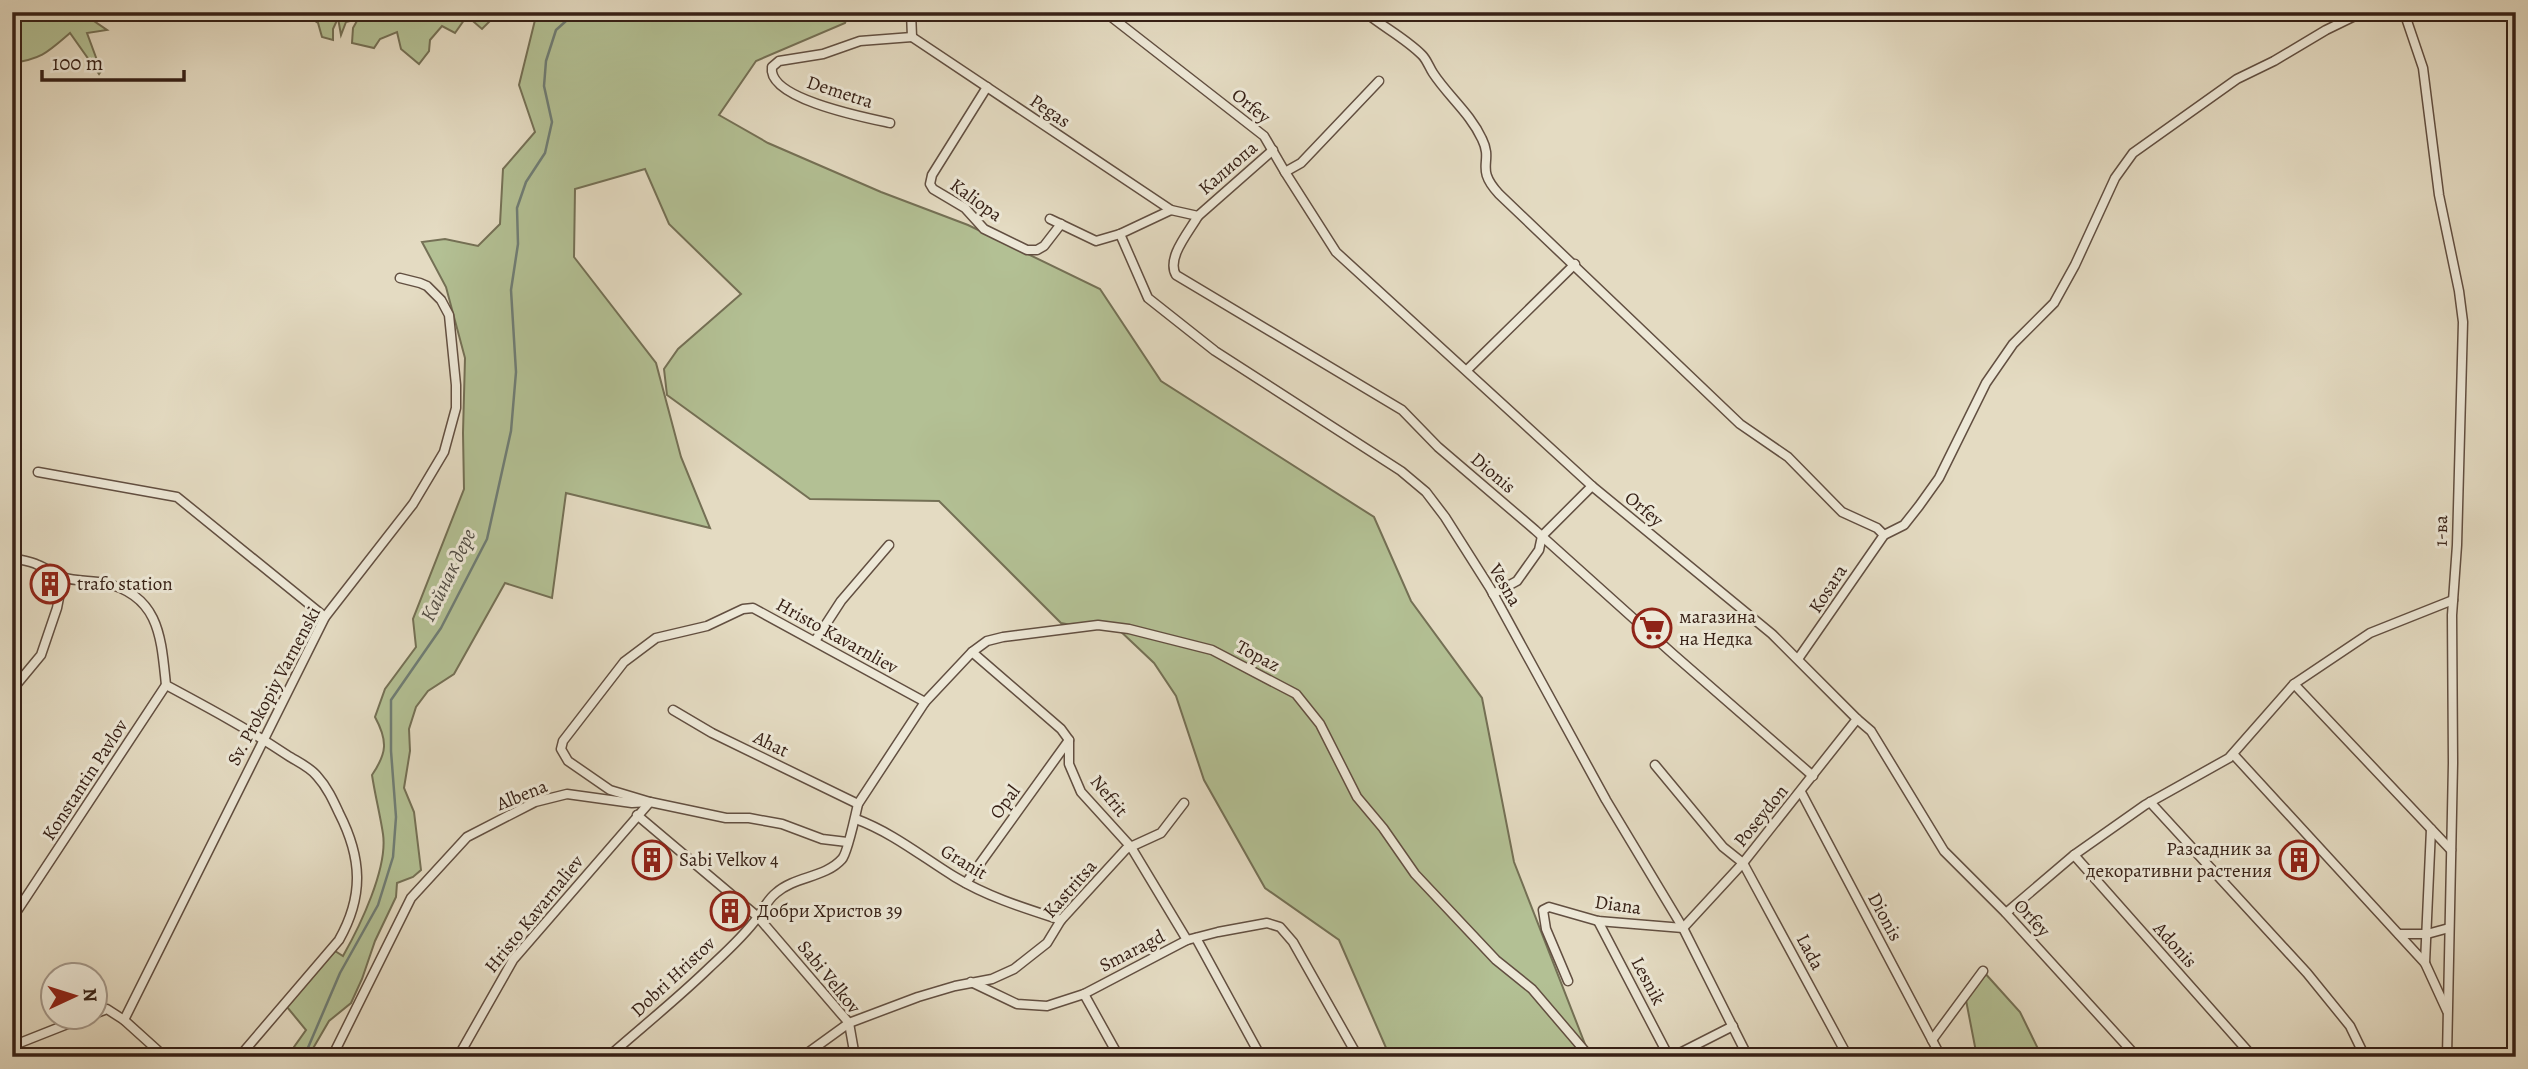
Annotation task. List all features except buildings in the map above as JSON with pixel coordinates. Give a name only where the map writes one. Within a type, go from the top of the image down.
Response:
[{"type":"street","points":[[911,12],[912,37]]},
{"type":"street","name":"Orfey","points":[[1105,12],[1264,135],[1336,252],[1592,486],[1772,634],[1871,731],[1944,851],[2006,913],[2137,1057]]},
{"type":"street","points":[[1365,12],[1425,57],[1433,74],[1459,103],[1483,139],[1488,182],[1740,424],[1788,457],[1842,512],[1877,528],[1884,535]]},
{"type":"street","name":"Kosara","points":[[1798,659],[1884,535],[1904,525],[1939,478],[1986,383],[2013,344],[2054,303],[2075,265],[2115,178],[2133,153],[2237,79],[2363,12]]},
{"type":"street","name":"1-ва","points":[[2404,12],[2423,68],[2439,195],[2463,322],[2453,600],[2447,1057]]},
{"type":"street","name":"Pegas","points":[[912,37],[1171,210]]},
{"type":"street","name":"Demetra","points":[[890,123],[840,113],[790,92],[773,76],[772,67],[779,61],[823,54],[860,41],[912,37]]},
{"type":"street","points":[[1285,172],[1301,163],[1379,81]]},
{"type":"street","name":"Kaliopa","points":[[986,87],[932,174],[930,184],[933,189],[965,208],[984,229],[1027,250],[1037,250],[1044,246],[1061,224]]},
{"type":"street","name":"Калиопа","points":[[1171,210],[1198,216],[1273,150]]},
{"type":"street","points":[[1050,219],[1096,241],[1120,234],[1171,210]]},
{"type":"street","name":"Dionis","points":[[1198,216],[1173,258],[1172,267],[1176,275],[1402,410],[1438,447],[1813,776]]},
{"type":"street","name":"Vesna","points":[[1120,234],[1148,298],[1215,351],[1360,443],[1426,492],[1445,517],[1493,594],[1606,800],[1683,928],[1748,1057]]},
{"type":"street","points":[[1466,370],[1575,264]]},
{"type":"street","name":"Sv. Prokopiy Varnenski","points":[[124,1020],[326,617],[428,481],[444,452],[456,408],[449,315],[441,300],[427,286],[400,278]]},
{"type":"street","points":[[38,472],[177,497],[326,617]]},
{"type":"street","points":[[1493,594],[1517,581],[1539,550],[1542,536],[1592,486]]},
{"type":"street","points":[[815,641],[841,601],[890,545]]},
{"type":"street","points":[[12,558],[36,563],[62,577],[106,583],[141,600],[153,617],[161,638],[166,685],[263,739],[316,774],[331,796],[354,849],[358,875],[356,898],[349,921],[339,940],[239,1057]]},
{"type":"street","points":[[12,690],[41,655],[57,608],[62,577]]},
{"type":"street","points":[[2006,913],[2074,855],[2150,802],[2233,754],[2294,684],[2315,673],[2370,633],[2453,600]]},
{"type":"street","name":"Hristo Kavarnliev","points":[[650,802],[610,790],[568,761],[561,749],[563,741],[624,662],[656,638],[707,626],[743,608],[753,608],[925,702]]},
{"type":"street","name":"Topaz","points":[[847,842],[856,819],[858,803],[925,702],[972,652],[987,641],[1098,625],[1129,629],[1212,650],[1296,694],[1320,724],[1357,797],[1383,828],[1415,874],[1496,960],[1532,989],[1590,1057]]},
{"type":"street","points":[[972,652],[1062,729],[1069,740]]},
{"type":"street","points":[[2294,684],[2451,850]]},
{"type":"street","name":"Konstantin Pavlov","points":[[12,930],[15,914],[166,685]]},
{"type":"street","name":"Ahat","points":[[673,710],[712,733],[858,803]]},
{"type":"street","name":"Poseydon","points":[[1683,928],[1743,863],[1857,719]]},
{"type":"street","name":"Nefrit","points":[[1069,740],[1069,765],[1081,792],[1131,847],[1192,939],[1261,1057]]},
{"type":"street","name":"Opal","points":[[966,883],[1069,740]]},
{"type":"street","points":[[2233,754],[2425,963],[2447,1012]]},
{"type":"street","name":"Lada","points":[[1655,765],[1723,846],[1743,863],[1848,1057]]},
{"type":"street","name":"Dionis","points":[[1801,793],[1941,1057]]},
{"type":"street","name":"Albena","points":[[332,1057],[411,898],[467,837],[535,802],[568,794],[632,803],[650,802],[726,818],[749,818],[782,824],[822,839],[847,842]]},
{"type":"street","name":"Hristo Kavarnaliev","points":[[458,1057],[513,960],[650,802]]},
{"type":"street","points":[[2150,802],[2307,973],[2350,1026],[2365,1057]]},
{"type":"street","name":"Kastritsa","points":[[802,1057],[849,1023],[918,997],[992,979],[1014,969],[1047,943],[1061,920],[1126,849],[1161,833],[1184,803]]},
{"type":"street","name":"Sabi Velkov","points":[[637,815],[758,917],[849,1023],[855,1057]]},
{"type":"street","name":"Granit","points":[[856,819],[883,829],[966,883],[997,899],[1061,920]]},
{"type":"street","points":[[2425,963],[2431,829]]},
{"type":"street","name":"Dobri Hristov","points":[[608,1057],[708,969],[758,917],[765,902],[790,882],[834,867],[844,857],[847,842]]},
{"type":"street","name":"Adonis","points":[[2074,855],[2253,1057]]},
{"type":"street","name":"Diana","points":[[1568,981],[1546,929],[1543,910],[1549,907],[1598,920],[1683,928]]},
{"type":"street","name":"Lesnik","points":[[1598,920],[1670,1057]]},
{"type":"street","name":"Smaragd","points":[[971,982],[1017,1004],[1047,1006],[1084,994],[1192,939],[1267,923],[1280,927],[1293,942],[1358,1057]]},
{"type":"street","points":[[2399,934],[2427,934],[2449,928]]},
{"type":"street","points":[[1931,1040],[1983,971]]},
{"type":"street","points":[[1084,994],[1119,1057]]},
{"type":"street","points":[[108,1010],[124,1020],[164,1057]]},
{"type":"street","points":[[1670,1057],[1733,1026]]},
{"type":"street","points":[[20,1057],[13,1044],[52,1030]]},
{"type":"green space","points":[[12,12],[102,12],[94,21],[107,30],[87,33],[101,71],[99,74],[70,33],[44,54],[12,63]]},
{"type":"green space","points":[[280,12],[499,12],[482,29],[467,16],[455,33],[442,26],[430,40],[429,51],[419,64],[401,49],[397,32],[380,39],[374,48],[352,43],[353,28],[358,19],[346,22],[341,35],[338,18],[333,29],[333,40],[322,37],[318,23],[306,15],[292,20]]},
{"type":"green space","points":[[547,12],[580,12],[591,19],[599,12],[849,12],[845,23],[756,61],[719,115],[768,143],[881,192],[968,225],[1100,289],[1161,381],[1374,517],[1411,601],[1482,698],[1514,862],[1590,1057],[1390,1057],[1339,940],[1265,888],[1204,780],[1176,696],[1154,663],[1116,627],[1081,627],[1061,623],[939,501],[810,499],[667,395],[664,369],[678,349],[741,294],[669,224],[645,169],[575,189],[574,257],[656,363],[681,457],[710,528],[566,493],[552,598],[505,583],[454,674],[428,691],[416,707],[409,729],[410,751],[404,788],[414,812],[421,870],[413,877],[397,883],[396,897],[375,941],[351,1003],[329,1021],[308,1057],[291,1057],[294,1047],[306,1030],[287,1007],[335,951],[343,956],[377,880],[383,834],[372,775],[381,760],[384,740],[375,717],[385,689],[416,647],[413,619],[464,489],[465,358],[446,287],[422,242],[445,239],[478,246],[500,224],[503,169],[535,132],[519,85],[536,16]]},
{"type":"green space","points":[[1983,971],[2020,1012],[2042,1057],[1977,1057],[1965,995]]},
{"type":"waterway","name":"Кайнак дере","points":[[304,1057],[340,973],[378,905],[393,857],[396,817],[391,751],[391,700],[441,628],[487,539],[511,431],[516,372],[511,290],[518,244],[517,208],[526,182],[545,153],[552,122],[544,86],[546,61],[556,30],[576,12]]},
{"type":"place","name":"trafo station","points":[[50,584]]},
{"type":"place","name":"магазина на Недка","points":[[1652,628]]},
{"type":"place","name":"Sabi Velkov 4","points":[[652,860]]},
{"type":"place","name":"Разсадник за декоративни растения","points":[[2299,860]]},
{"type":"place","name":"Добри Христов 39","points":[[730,911]]}]
